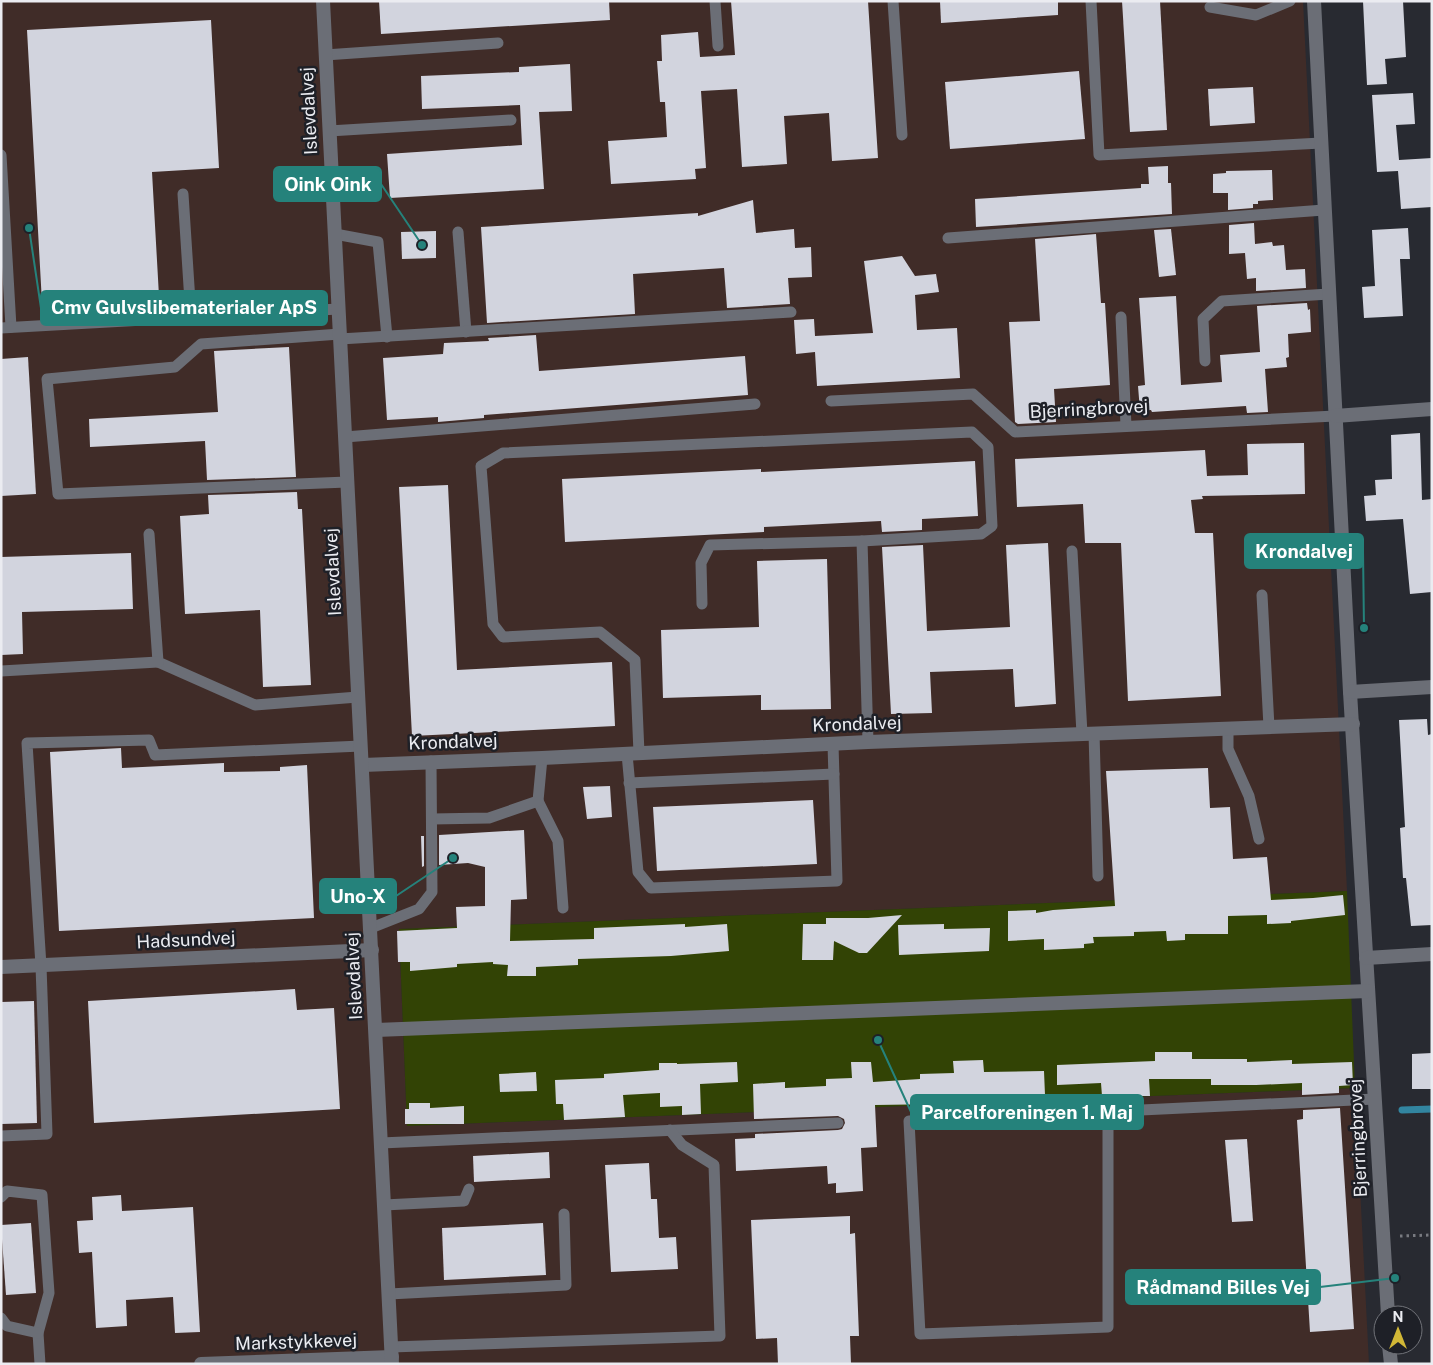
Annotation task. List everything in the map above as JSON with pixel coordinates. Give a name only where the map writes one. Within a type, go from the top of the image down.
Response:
[{"type":"street","name":"Islevdalvej","points":[[322,1],[363,765],[392,1356]]},
{"type":"street","name":"Bjerringbrovej","points":[[1314,1],[1350,692],[1387,1305]]},
{"type":"street","points":[[1335,416],[1432,409]]},
{"type":"street","points":[[1350,692],[1432,687]]},
{"type":"street","name":"Krondalvej","points":[[363,765],[868,742],[1353,724]]},
{"type":"street","name":"Hadsundvej","points":[[1,967],[372,950]]},
{"type":"street","points":[[1366,958],[1432,954]]},
{"type":"street","points":[[376,1030],[1368,991]]},
{"type":"street","name":"Markstykkevej","points":[[201,1364],[392,1356]]},
{"type":"lane","points":[[715,1],[718,46]]},
{"type":"lane","points":[[893,1],[902,135]]},
{"type":"lane","points":[[1090,1],[1099,155],[1321,143]]},
{"type":"lane","points":[[1210,7],[1256,15],[1290,1]]},
{"type":"lane","points":[[325,55],[498,43]]},
{"type":"lane","points":[[329,131],[511,120]]},
{"type":"lane","points":[[1,155],[6,328],[338,309]]},
{"type":"lane","points":[[183,194],[191,317]]},
{"type":"lane","points":[[948,238],[1324,210]]},
{"type":"lane","points":[[458,232],[466,332]]},
{"type":"lane","points":[[334,234],[378,242],[387,337]]},
{"type":"lane","points":[[1205,361],[1202,319],[1222,301],[1328,294]]},
{"type":"lane","points":[[347,482],[58,494],[47,379],[175,368],[201,344],[340,336],[387,337],[791,312]]},
{"type":"lane","points":[[1121,317],[1126,426]]},
{"type":"lane","name":"Bjerringbrovej","points":[[831,400],[973,394],[1015,432],[1335,416]]},
{"type":"lane","points":[[345,437],[755,404]]},
{"type":"lane","points":[[702,604],[701,563],[710,545],[862,541],[981,534],[992,526],[988,447],[972,432],[503,453],[481,466],[492,624],[503,637],[600,632],[634,660],[633,753],[629,783],[638,872],[651,888],[837,881],[833,744]]},
{"type":"lane","points":[[150,534],[158,662]]},
{"type":"lane","points":[[862,541],[868,742]]},
{"type":"lane","points":[[1072,551],[1098,876]]},
{"type":"lane","points":[[1262,596],[1269,727]]},
{"type":"lane","points":[[1,671],[158,662],[255,705],[358,697]]},
{"type":"lane","points":[[1228,729],[1228,749],[1249,796],[1259,839]]},
{"type":"lane","points":[[1,1136],[47,1134],[41,966],[27,743],[149,740],[155,755],[361,746]]},
{"type":"lane","points":[[542,758],[538,801],[558,841],[563,908]]},
{"type":"lane","points":[[371,928],[419,909],[432,892],[430,761]]},
{"type":"lane","points":[[629,783],[834,774]]},
{"type":"lane","points":[[432,819],[489,818],[538,801]]},
{"type":"lane","points":[[1108,1112],[1108,1327],[920,1334],[909,1122],[1108,1112],[1374,1099]]},
{"type":"lane","points":[[381,1143],[838,1123]]},
{"type":"lane","points":[[392,1356],[420,1346],[720,1336],[714,1165],[682,1145],[670,1130]]},
{"type":"lane","points":[[384,1205],[464,1201],[468,1189]]},
{"type":"lane","points":[[1,1198],[8,1191],[42,1195],[49,1293],[38,1334],[40,1364]]},
{"type":"lane","points":[[388,1294],[566,1285],[564,1214]]},
{"type":"lane","points":[[1,1318],[7,1326],[38,1334]]},
{"type":"path","points":[[1383,1237],[1432,1235]]},
{"type":"shaded area","points":[[1,1],[1303,1],[1347,891],[399,929],[407,1126],[1355,1088],[1369,1364],[1,1364]]},
{"type":"green space","points":[[1347,891],[1355,1088],[407,1126],[399,929]]},
{"type":"building","points":[[379,1],[609,1],[610,20],[381,34]]},
{"type":"building","points":[[731,1],[868,1],[878,158],[832,161],[829,113],[784,116],[787,164],[742,167],[737,89],[701,91],[706,168],[695,169],[696,179],[611,184],[608,141],[667,137],[665,102],[660,102],[657,61],[662,61],[661,35],[698,32],[700,57],[735,55]]},
{"type":"building","points":[[940,1],[1058,1],[1058,15],[941,23]]},
{"type":"building","points":[[1122,1],[1160,1],[1167,130],[1130,132]]},
{"type":"building","points":[[1363,1],[1403,1],[1406,57],[1385,59],[1387,84],[1367,85]]},
{"type":"building","points":[[211,20],[219,168],[152,172],[159,296],[42,303],[27,30]]},
{"type":"building","points":[[570,64],[572,111],[539,112],[544,189],[390,198],[387,154],[522,145],[520,105],[422,109],[421,76],[519,72],[519,67]]},
{"type":"building","points":[[1079,71],[1085,139],[950,149],[945,82]]},
{"type":"building","points":[[1253,87],[1255,123],[1210,126],[1208,89]]},
{"type":"building","points":[[1413,93],[1415,124],[1396,125],[1399,160],[1432,158],[1432,207],[1401,209],[1398,171],[1377,172],[1372,95]]},
{"type":"building","points":[[1168,166],[1168,183],[1171,183],[1172,214],[976,227],[975,199],[1141,188],[1141,184],[1149,184],[1148,167]]},
{"type":"building","points":[[1272,170],[1273,200],[1258,201],[1258,204],[1253,204],[1253,208],[1228,210],[1228,193],[1213,193],[1213,174],[1226,173],[1226,171]]},
{"type":"building","points":[[753,200],[756,233],[794,229],[795,248],[811,247],[812,277],[788,278],[790,304],[727,308],[724,268],[633,274],[635,314],[487,323],[481,227],[698,213],[698,216]]},
{"type":"building","points":[[1254,223],[1255,244],[1272,242],[1273,246],[1284,245],[1286,270],[1305,269],[1306,288],[1256,291],[1256,278],[1247,279],[1245,253],[1229,254],[1229,225]]},
{"type":"building","points":[[1408,228],[1410,259],[1400,259],[1403,316],[1364,318],[1362,287],[1375,286],[1372,230]]},
{"type":"building","points":[[1171,229],[1176,275],[1159,277],[1154,230]]},
{"type":"building","points":[[436,231],[436,258],[402,259],[401,232]]},
{"type":"building","points":[[1096,234],[1101,303],[1105,303],[1110,385],[1054,389],[1056,422],[1018,424],[1015,422],[1009,322],[1040,321],[1035,239]]},
{"type":"building","points":[[902,256],[915,276],[936,274],[939,292],[915,295],[917,330],[957,328],[960,378],[817,386],[815,352],[796,354],[794,320],[814,319],[815,336],[873,333],[864,261]]},
{"type":"building","points":[[1176,296],[1181,385],[1222,382],[1220,355],[1260,352],[1257,306],[1307,303],[1308,310],[1310,309],[1311,332],[1288,334],[1289,357],[1286,358],[1287,367],[1265,369],[1268,412],[1247,413],[1246,406],[1152,412],[1151,410],[1140,411],[1138,386],[1145,385],[1139,298]]},
{"type":"building","points":[[536,335],[539,371],[745,356],[748,395],[484,415],[484,418],[438,422],[438,417],[387,420],[383,358],[443,354],[444,343],[489,341],[488,338]]},
{"type":"building","points":[[289,347],[296,477],[207,480],[205,441],[90,447],[89,419],[218,412],[214,351]]},
{"type":"building","points":[[28,357],[36,494],[1,496],[1,359]]},
{"type":"building","points":[[1420,433],[1422,500],[1432,499],[1432,592],[1410,594],[1403,519],[1366,521],[1364,496],[1376,495],[1375,480],[1392,479],[1391,435]]},
{"type":"building","points":[[1304,443],[1305,494],[1202,496],[1203,499],[1191,500],[1195,533],[1213,533],[1221,696],[1128,701],[1121,543],[1085,543],[1083,504],[1017,507],[1015,459],[1205,450],[1207,476],[1248,475],[1247,444]]},
{"type":"building","points":[[975,461],[978,516],[922,519],[922,530],[882,532],[881,521],[764,527],[764,532],[565,542],[562,479],[761,469],[761,472]]},
{"type":"building","points":[[448,485],[457,670],[612,662],[615,726],[412,736],[399,487]]},
{"type":"building","points":[[297,492],[298,509],[302,509],[311,685],[263,687],[260,610],[185,614],[180,516],[209,514],[208,495]]},
{"type":"building","points":[[1048,543],[1056,704],[1015,707],[1013,669],[930,672],[932,713],[891,714],[882,547],[923,545],[927,631],[1010,627],[1006,545]]},
{"type":"building","points":[[131,553],[133,609],[22,612],[23,654],[1,655],[1,557]]},
{"type":"building","points":[[827,559],[831,709],[761,710],[761,695],[663,698],[661,630],[759,627],[757,561]]},
{"type":"building","points":[[1427,719],[1428,735],[1432,734],[1432,925],[1411,926],[1406,878],[1403,878],[1400,828],[1405,827],[1399,720]]},
{"type":"building","points":[[121,748],[122,768],[224,763],[224,772],[280,771],[280,767],[307,765],[314,918],[59,931],[50,752]]},
{"type":"building","points":[[1208,768],[1210,808],[1230,807],[1233,859],[1267,857],[1271,900],[1343,895],[1345,915],[1291,921],[1291,923],[1267,924],[1267,915],[1228,916],[1228,934],[1185,934],[1185,940],[1167,941],[1166,931],[1134,932],[1134,936],[1093,937],[1094,943],[1084,944],[1084,948],[1044,950],[1044,939],[1008,941],[1008,911],[1036,910],[1036,913],[1115,906],[1106,771]]},
{"type":"building","points":[[610,786],[612,817],[587,819],[583,787]]},
{"type":"building","points":[[813,800],[817,864],[657,871],[653,807]]},
{"type":"building","points":[[524,830],[527,899],[511,900],[510,941],[594,939],[594,928],[685,924],[685,927],[727,924],[729,951],[671,956],[578,959],[578,965],[536,967],[536,976],[507,976],[508,965],[493,964],[493,962],[457,964],[457,967],[410,971],[410,962],[398,962],[397,931],[457,928],[456,907],[485,906],[485,867],[468,863],[439,865],[439,835]]},
{"type":"building","points":[[421,836],[424,836],[424,866],[422,867]]},
{"type":"building","points":[[902,915],[867,953],[859,953],[834,941],[833,960],[802,960],[803,924],[826,924],[826,918],[868,918]]},
{"type":"building","points":[[944,924],[944,929],[990,928],[989,951],[899,955],[898,925]]},
{"type":"building","points":[[295,989],[297,1010],[334,1008],[340,1109],[94,1123],[88,1001]]},
{"type":"building","points":[[34,1001],[37,1123],[1,1124],[1,1002]]},
{"type":"building","points":[[1155,1052],[1192,1052],[1192,1059],[1247,1059],[1247,1062],[1292,1060],[1292,1064],[1352,1062],[1353,1085],[1339,1086],[1339,1093],[1302,1095],[1302,1083],[1211,1085],[1211,1079],[1149,1079],[1150,1096],[1102,1096],[1101,1083],[1057,1085],[1057,1065],[1155,1061]]},
{"type":"building","points":[[1432,1053],[1432,1089],[1412,1089],[1412,1054]]},
{"type":"building","points":[[983,1060],[984,1072],[1044,1071],[1045,1095],[1003,1097],[1003,1101],[984,1100],[984,1102],[943,1104],[875,1105],[877,1147],[861,1148],[863,1191],[836,1193],[836,1183],[828,1184],[827,1166],[736,1171],[735,1139],[755,1138],[755,1134],[838,1130],[842,1129],[845,1123],[844,1119],[838,1116],[754,1119],[753,1084],[785,1082],[785,1088],[826,1086],[826,1079],[852,1078],[851,1062],[871,1062],[873,1082],[920,1079],[920,1074],[954,1073],[953,1061]]},
{"type":"building","points":[[737,1062],[738,1082],[700,1084],[701,1114],[682,1115],[682,1106],[660,1107],[660,1093],[623,1095],[625,1117],[564,1120],[563,1104],[556,1104],[555,1080],[604,1078],[604,1074],[659,1070],[659,1063]]},
{"type":"building","points":[[536,1072],[537,1091],[500,1092],[499,1074]]},
{"type":"building","points":[[409,1103],[430,1103],[430,1108],[464,1106],[464,1124],[405,1124],[405,1109],[409,1109]]},
{"type":"building","points":[[1340,1108],[1354,1329],[1310,1332],[1297,1120],[1303,1119],[1303,1110]]},
{"type":"building","points":[[1247,1139],[1253,1221],[1232,1222],[1225,1140]]},
{"type":"building","points":[[549,1152],[550,1178],[474,1182],[473,1156]]},
{"type":"building","points":[[649,1163],[651,1199],[657,1199],[659,1238],[676,1237],[678,1269],[611,1272],[605,1165]]},
{"type":"building","points":[[121,1195],[122,1211],[193,1207],[200,1332],[175,1333],[173,1297],[126,1300],[127,1326],[96,1328],[92,1252],[79,1253],[77,1221],[93,1220],[92,1197]]},
{"type":"building","points":[[850,1216],[850,1234],[855,1233],[859,1336],[850,1336],[851,1364],[778,1364],[777,1338],[756,1339],[751,1220]]},
{"type":"building","points":[[31,1223],[36,1293],[6,1295],[1,1225]]},
{"type":"building","points":[[543,1223],[546,1275],[444,1280],[442,1228]]},
{"type":"waterway","points":[[1402,1110],[1432,1109]]},
{"type":"place","name":"Cmv Gulvslibematerialer ApS","points":[[29,228]]},
{"type":"place","name":"Oink Oink","points":[[422,245]]},
{"type":"place","name":"Krondalvej","points":[[1364,628]]},
{"type":"place","name":"Uno-X","points":[[453,858]]},
{"type":"place","name":"Parcelforeningen 1. Maj","points":[[878,1040]]},
{"type":"place","name":"Rådmand Billes Vej","points":[[1395,1278]]}]
